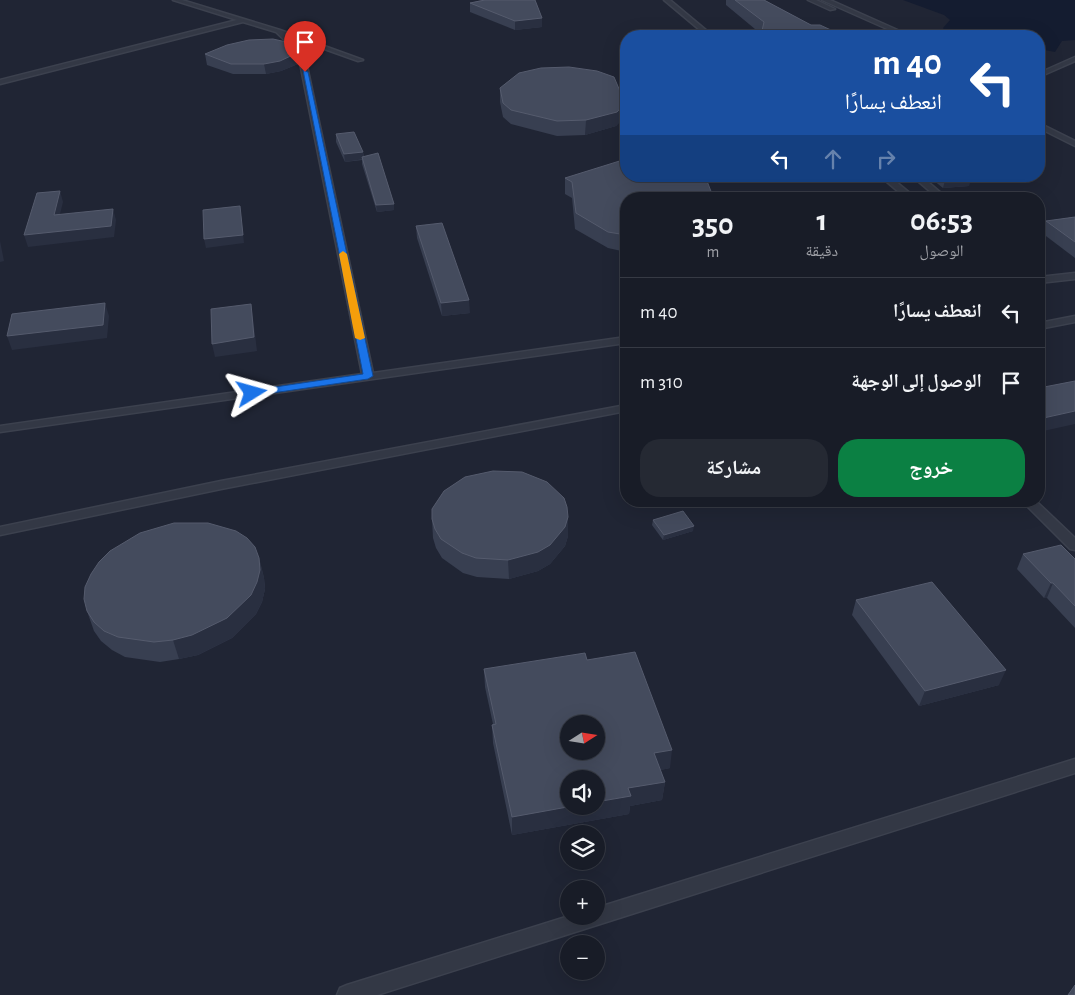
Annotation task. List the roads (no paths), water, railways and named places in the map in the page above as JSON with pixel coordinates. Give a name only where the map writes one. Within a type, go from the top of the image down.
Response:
[{"type":"lane","points":[[176,0],[278,31],[360,60]]},
{"type":"lane","points":[[667,0],[703,30]]},
{"type":"lane","points":[[811,0],[880,30]]},
{"type":"lane","points":[[825,0],[894,30]]},
{"type":"lane","points":[[0,82],[242,21]]},
{"type":"lane","points":[[278,31],[301,52],[368,376]]},
{"type":"lane","points":[[1045,73],[1075,59]]},
{"type":"lane","points":[[1045,128],[1075,144]]},
{"type":"lane","points":[[892,182],[904,192]]},
{"type":"lane","points":[[923,182],[935,192]]},
{"type":"lane","points":[[1045,280],[1075,276]]},
{"type":"lane","points":[[1045,325],[1075,319]]},
{"type":"lane","points":[[0,429],[620,341]]},
{"type":"lane","points":[[0,532],[220,485],[620,409]]},
{"type":"lane","points":[[1034,507],[1075,546]]},
{"type":"lane","points":[[347,995],[1075,766]]},
{"type":"water","points":[[903,0],[1075,0],[1075,40],[1062,41],[1055,52],[1045,50],[1045,30],[944,30],[943,28],[950,20],[944,15]]}]
